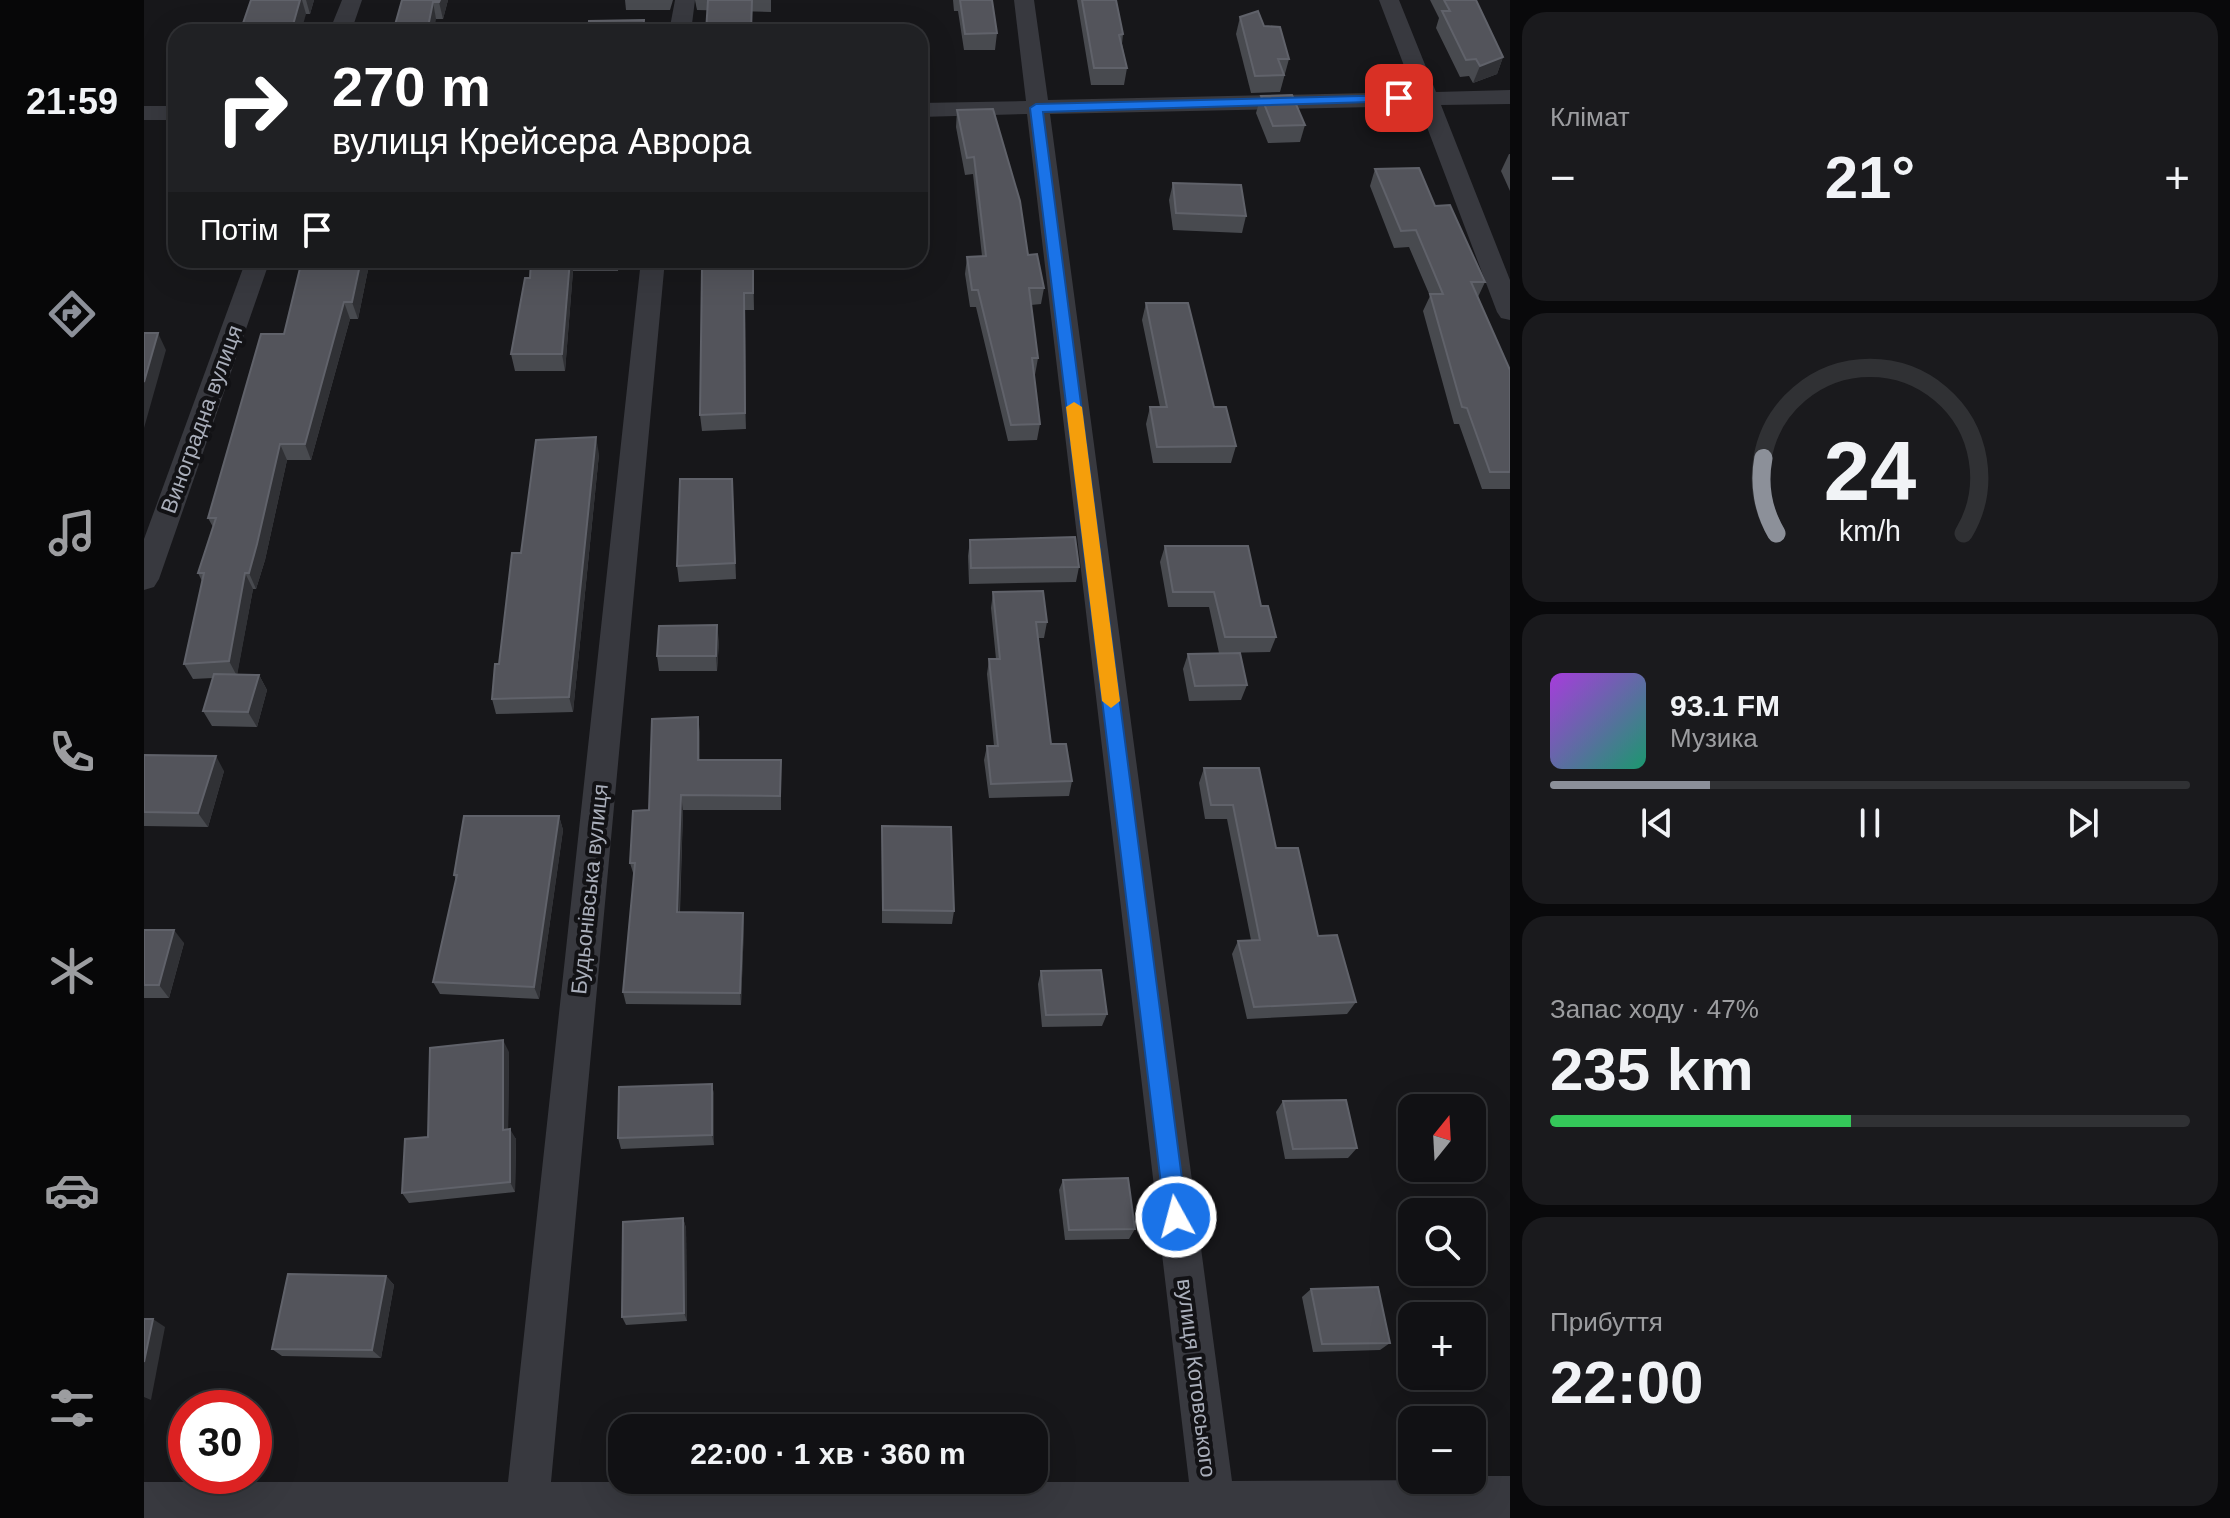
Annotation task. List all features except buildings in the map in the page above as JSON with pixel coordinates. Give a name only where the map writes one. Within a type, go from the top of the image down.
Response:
[{"type":"street","points":[[343,24],[352,0]]},
{"type":"street","points":[[681,24],[685,0]]},
{"type":"street","name":"вулиця Котовського","points":[[1024,0],[1214,1510]]},
{"type":"street","points":[[1389,0],[1430,98],[1510,312]]},
{"type":"street","points":[[928,110],[1510,97]]},
{"type":"street","points":[[144,113],[168,113]]},
{"type":"street","name":"Виноградна вулиця","points":[[144,579],[255,268]]},
{"type":"street","name":"Будьонівська вулиця","points":[[526,1511],[652,268]]},
{"type":"street","points":[[144,1503],[526,1511],[1214,1510],[1510,1497]]},
{"type":"slow traffic","points":[[1074,407],[1111,701]]},
{"type":"route","points":[[1176,1217],[1036,108],[1399,98]]}]
